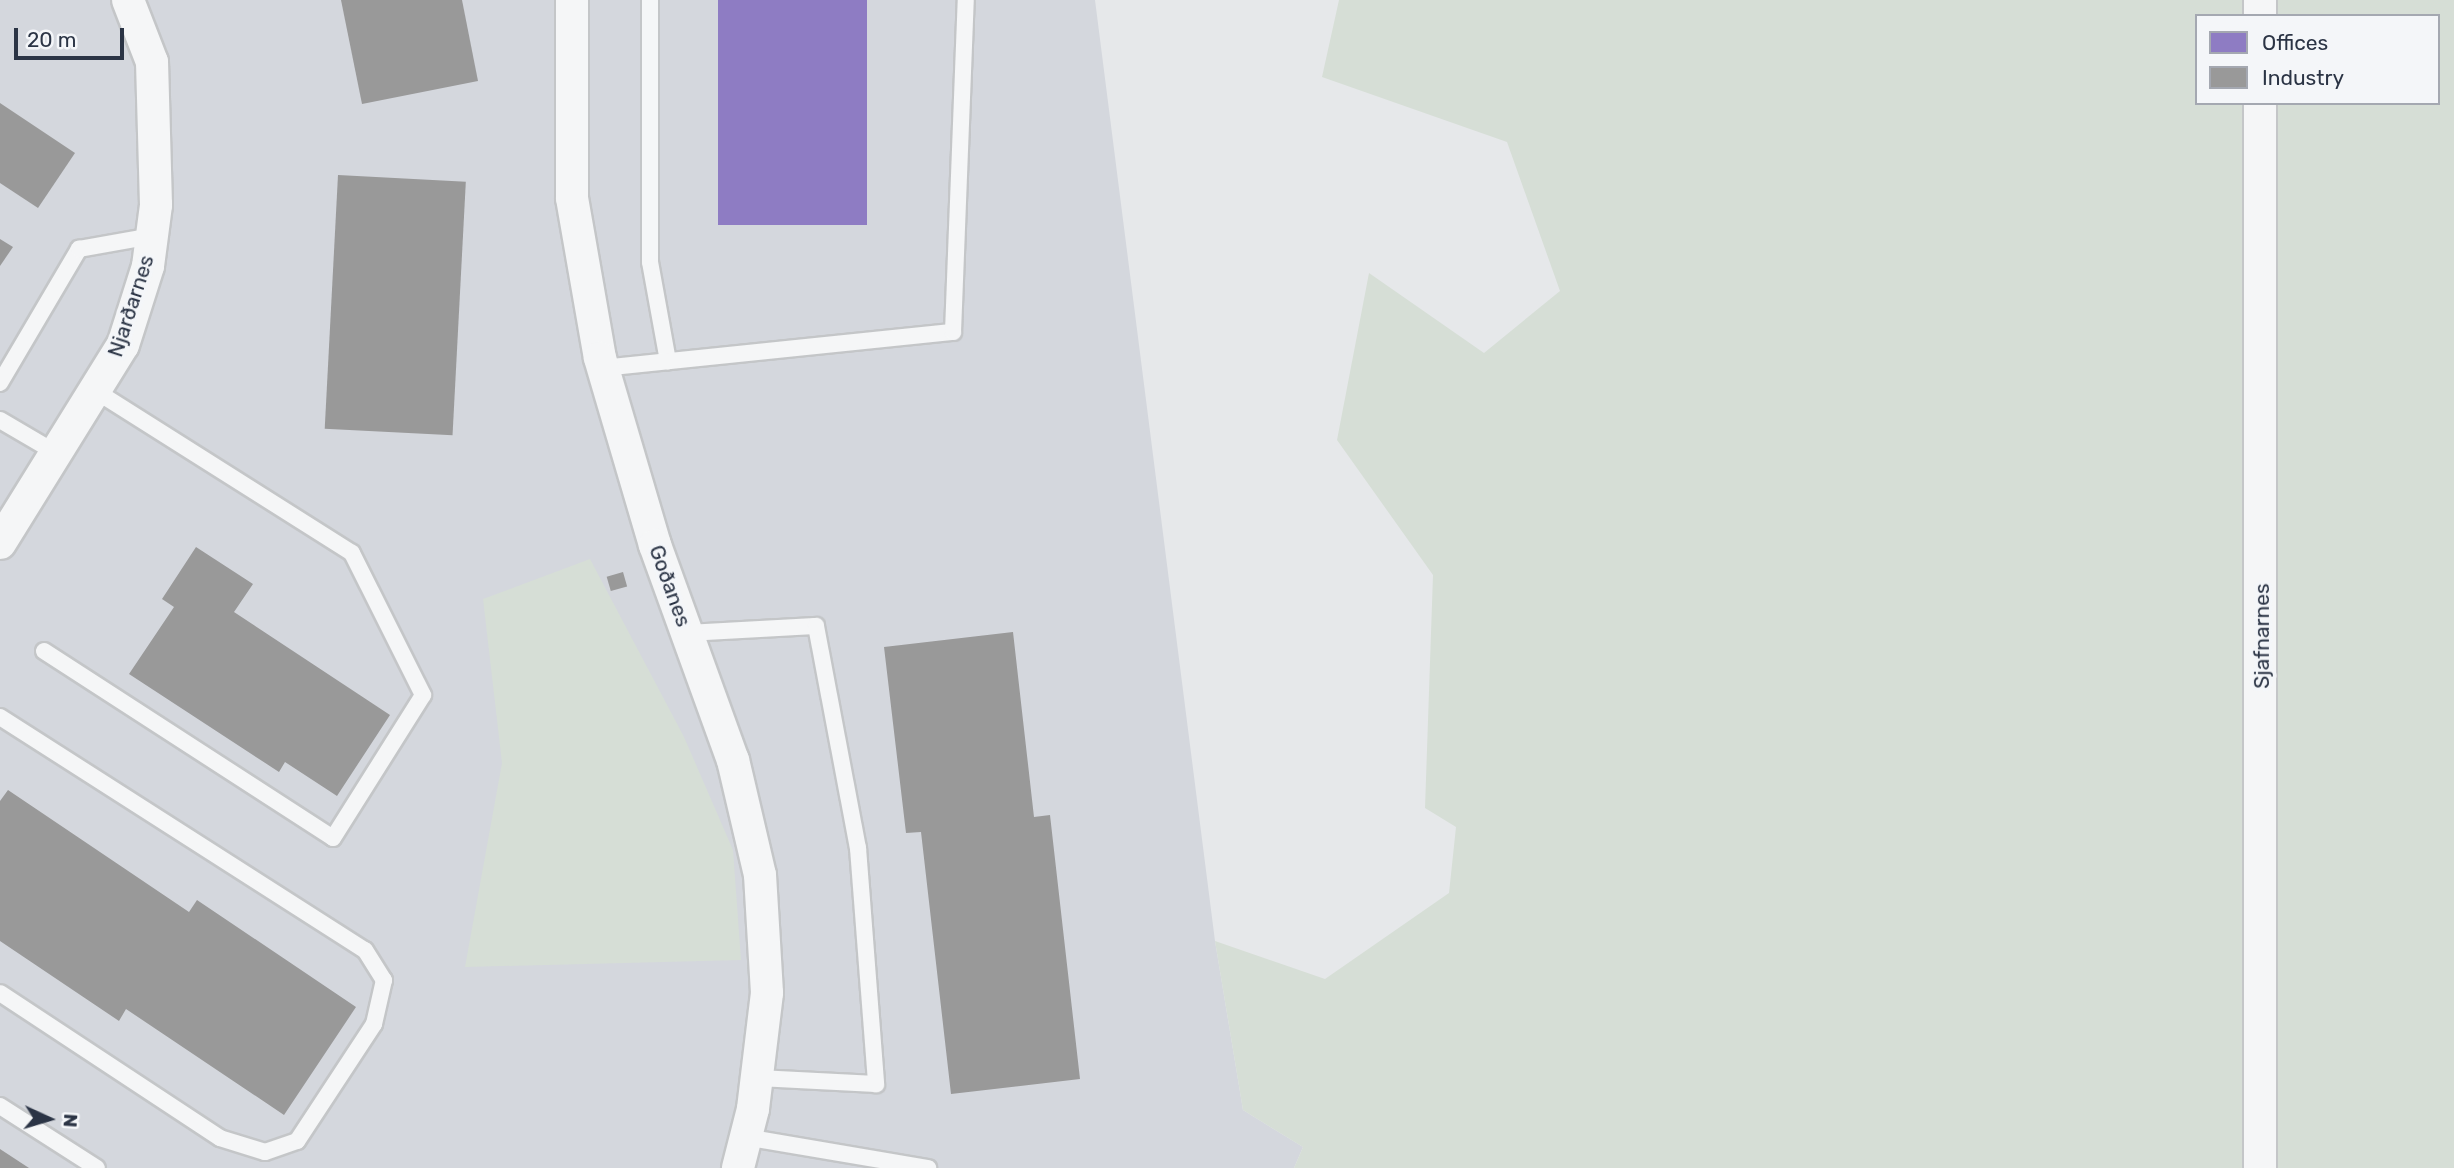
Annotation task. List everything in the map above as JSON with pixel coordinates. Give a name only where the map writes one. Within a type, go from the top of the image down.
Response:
[{"type":"street","name":"Njarðarnes","points":[[0,543],[97,393],[123,345],[152,236],[157,139],[152,62],[128,0]]},
{"type":"street","name":"Goðanes","points":[[572,0],[572,198],[603,368],[686,633],[733,760],[760,875],[767,993],[758,1078],[738,1168]]},
{"type":"street","name":"Sjafnarnes","points":[[2260,105],[2260,1168]]},
{"type":"lane","points":[[649,0],[650,262],[668,361]]},
{"type":"lane","points":[[603,368],[954,332],[966,0]]},
{"type":"lane","points":[[0,383],[79,250],[152,236]]},
{"type":"lane","points":[[44,651],[333,838],[424,695],[352,553],[97,393]]},
{"type":"lane","points":[[0,420],[58,454]]},
{"type":"lane","points":[[686,633],[816,626],[858,848],[876,1084],[758,1078]]},
{"type":"lane","points":[[0,717],[365,950],[384,980],[374,1024],[298,1141],[265,1152],[220,1138],[0,993]]},
{"type":"lane","points":[[0,1106],[97,1168]]},
{"type":"lane","points":[[745,1137],[928,1168]]},
{"type":"shaded area","points":[[0,0],[1095,0],[1215,941],[1243,1110],[1303,1147],[1294,1168],[0,1168]]},
{"type":"shaded area","points":[[1339,0],[2454,0],[2454,1168],[1294,1168],[1303,1147],[1243,1110],[1215,941],[1325,979],[1449,893],[1456,827],[1425,808],[1433,575],[1337,440],[1369,273],[1484,353],[1560,291],[1507,142],[1322,77]]},
{"type":"shaded area","points":[[590,559],[684,737],[733,850],[741,960],[465,967],[502,763],[483,599]]},
{"type":"building: Offices","points":[[718,0],[867,0],[867,225],[718,225]]},
{"type":"building: Industry","points":[[341,0],[462,0],[478,81],[362,104]]},
{"type":"building: Industry","points":[[0,103],[75,153],[38,208],[0,183]]},
{"type":"building: Industry","points":[[338,175],[466,182],[453,435],[325,429]]},
{"type":"building: Industry","points":[[0,239],[13,247],[0,266]]},
{"type":"building: Industry","points":[[196,547],[253,584],[234,612],[390,715],[337,796],[285,762],[279,772],[129,674],[174,607],[162,599]]},
{"type":"building: Industry","points":[[623,572],[627,586],[611,591],[607,577]]},
{"type":"building: Industry","points":[[1013,632],[1034,817],[1050,815],[1080,1079],[951,1094],[921,832],[906,833],[884,647]]},
{"type":"building: Industry","points":[[8,790],[189,912],[197,900],[356,1007],[284,1115],[126,1009],[119,1021],[0,941],[0,801]]},
{"type":"building: Industry","points":[[0,1149],[29,1168],[0,1168]]}]
